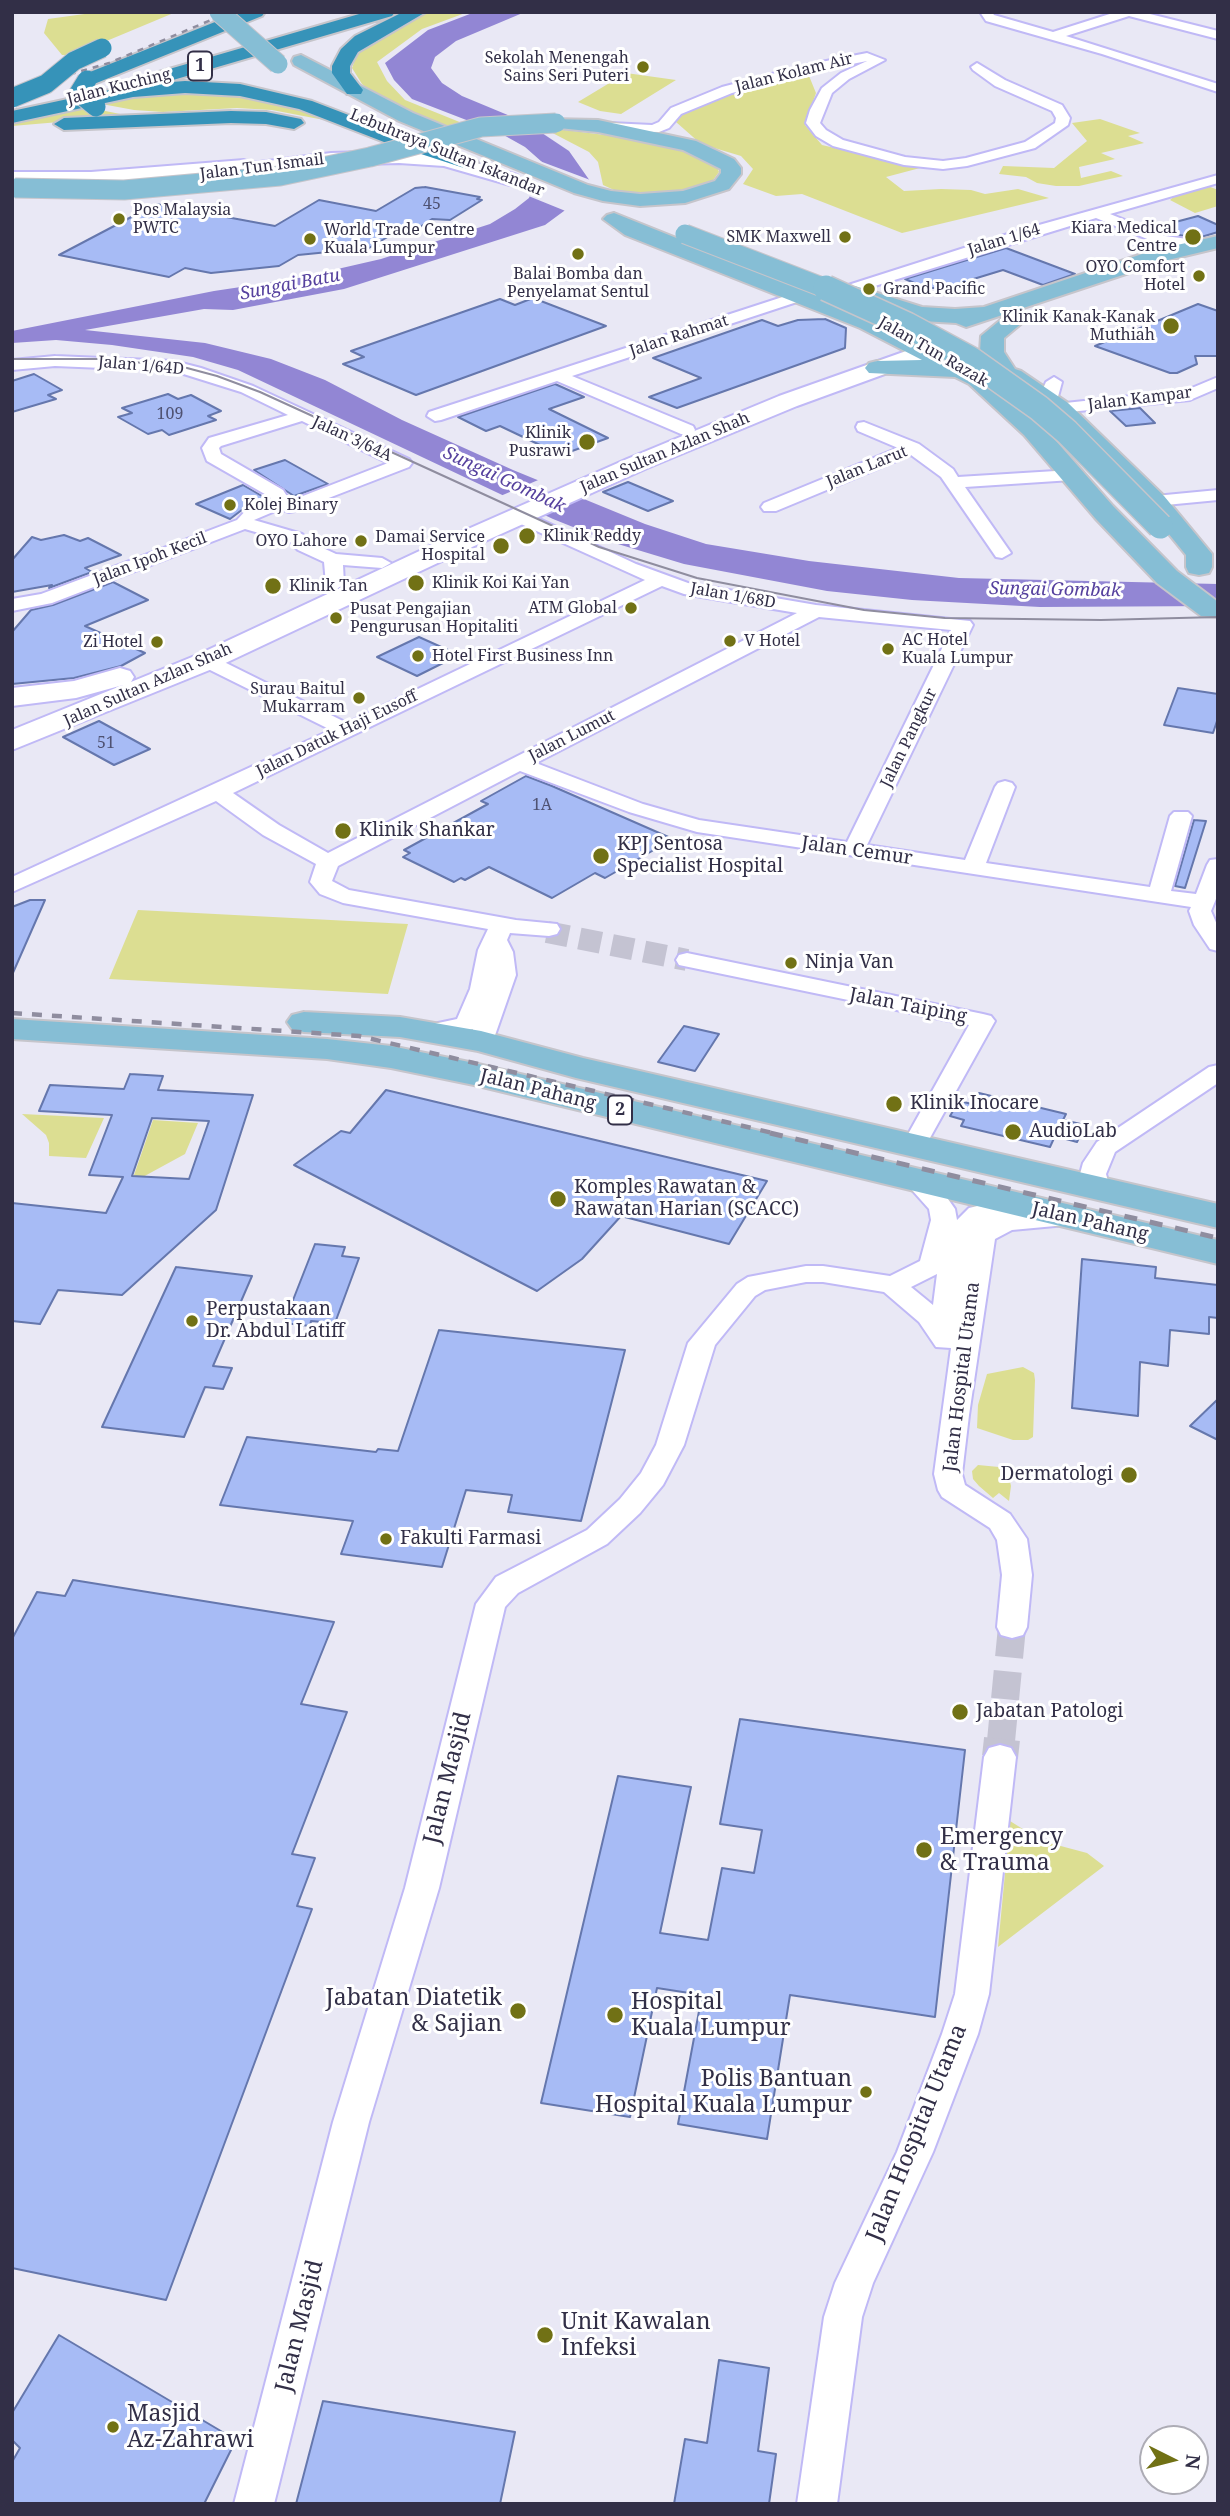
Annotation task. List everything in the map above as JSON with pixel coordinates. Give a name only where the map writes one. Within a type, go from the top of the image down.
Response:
[{"type":"highway","points":[[256,12],[88,80],[79,93],[96,107],[127,112],[249,114],[289,119],[315,125],[333,139]]},
{"type":"highway","points":[[242,44],[330,12]]},
{"type":"highway","name":"Jalan Kuching","points":[[12,105],[178,64],[355,12]]},
{"type":"highway","name":"Jalan Kuching","points":[[12,115],[184,71],[386,12]]},
{"type":"highway","points":[[354,90],[341,73],[341,66],[350,49],[361,40],[417,12]]},
{"type":"highway","points":[[12,99],[46,84],[74,61],[108,45]]},
{"type":"highway","points":[[12,115],[133,91],[185,87],[240,90],[305,105],[391,138],[468,163]]},
{"type":"highway","points":[[179,113],[263,113],[318,120],[468,163]]},
{"type":"highway","points":[[12,128],[231,117],[284,121],[313,129]]},
{"type":"main road","name":"Lebuhraya Sultan Iskandar","points":[[219,12],[310,90],[360,119],[468,163],[524,174]]},
{"type":"main road","name":"Lebuhraya Sultan Iskandar","points":[[244,12],[330,86],[378,113],[524,174],[589,196]]},
{"type":"main road","points":[[13,185],[146,189],[280,176],[370,157],[481,127],[521,123],[598,126],[690,145],[727,163],[731,174],[722,185],[675,198],[589,196],[524,174],[461,139],[397,113],[301,61]]},
{"type":"main road","name":"Jalan Tun Ismail","points":[[13,185],[226,168],[309,157],[327,149],[333,139]]},
{"type":"main road","name":"Jalan Tun Ismail","points":[[13,185],[159,178],[331,159],[399,157],[446,160],[524,174]]},
{"type":"main road","name":"Jalan Tun Razak","points":[[589,196],[619,213],[823,287],[907,325],[970,359],[1029,400],[1067,432],[1151,520],[1199,554],[1200,586]]},
{"type":"main road","name":"Jalan Tun Razak","points":[[589,196],[680,235]]},
{"type":"main road","points":[[619,213],[901,309],[944,316],[989,313]]},
{"type":"main road","points":[[619,213],[633,230],[872,325],[929,342]]},
{"type":"main road","points":[[1163,254],[1211,254]]},
{"type":"main road","name":"Jalan Sultan Azlan Shah","points":[[573,485],[877,368],[989,313],[1163,254]]},
{"type":"main road","name":"Jalan Sultan Azlan Shah","points":[[17,732],[207,661],[687,430],[853,361],[1017,318],[1163,254]]},
{"type":"main road","points":[[1139,264],[1186,254],[1211,254]]},
{"type":"main road","points":[[872,325],[905,323],[909,319],[901,309]]},
{"type":"main road","points":[[1003,369],[992,352],[993,336],[1017,318]]},
{"type":"main road","points":[[853,361],[880,344],[880,335],[872,325]]},
{"type":"main road","name":"Jalan Tun Razak","points":[[929,342],[1003,369],[1054,397],[1200,586]]},
{"type":"main road","name":"Jalan Tun Razak","points":[[929,342],[977,379],[1033,430],[1072,475],[1200,586]]},
{"type":"main road","points":[[977,379],[965,368],[968,364],[979,362],[1003,369]]},
{"type":"main road","points":[[877,368],[932,367],[977,379]]},
{"type":"main road","name":"Jalan Sultan Azlan Shah","points":[[12,697],[76,690],[148,668],[334,571],[382,563],[522,511]]},
{"type":"main road","name":"Jalan Pahang","points":[[12,1006],[432,1031],[1218,1216]]},
{"type":"main road","name":"Jalan Pahang","points":[[12,1029],[327,1049],[391,1057],[474,1074],[1218,1252]]},
{"type":"street","points":[[971,12],[1056,35],[1217,87]]},
{"type":"street","points":[[1056,35],[1128,12],[1216,33]]},
{"type":"street","name":"Jalan Kolam Air","points":[[664,125],[676,111],[727,90],[806,69],[867,57],[879,60],[836,83],[827,91],[817,110],[813,123],[821,134],[838,143],[904,161],[943,165],[967,162],[1030,145],[1061,125],[1063,118],[1057,108],[1000,83],[977,67]]},
{"type":"street","points":[[598,126],[643,130],[664,125],[667,131],[690,145]]},
{"type":"street","points":[[1202,182],[1218,179]]},
{"type":"street","name":"Jalan 1/64","points":[[847,290],[1202,182]]},
{"type":"street","points":[[1096,214],[1163,254]]},
{"type":"street","name":"Jalan Rahmat","points":[[435,416],[801,296]]},
{"type":"street","name":"Jalan 1/64D","points":[[12,365],[79,361],[174,366],[229,381],[302,416]]},
{"type":"street","points":[[558,376],[687,430]]},
{"type":"street","name":"Jalan Kampar","points":[[1054,397],[1191,395],[1218,382]]},
{"type":"street","points":[[302,416],[215,442],[210,448],[213,457],[277,494],[285,505],[286,522],[296,538],[334,571]]},
{"type":"street","name":"Jalan 3/64A","points":[[302,416],[403,463]]},
{"type":"street","points":[[864,427],[913,448]]},
{"type":"street","name":"Jalan Larut","points":[[769,507],[913,448],[955,482],[1002,553]]},
{"type":"street","name":"Jalan Ipoh Kecil","points":[[12,605],[45,599],[244,523],[254,512],[285,505],[403,463]]},
{"type":"street","points":[[955,482],[1072,475]]},
{"type":"street","points":[[1151,520],[1218,495]]},
{"type":"street","name":"Jalan 1/68D","points":[[522,511],[525,519],[660,580],[684,588],[816,611],[963,625]]},
{"type":"street","points":[[244,523],[296,538]]},
{"type":"street","name":"Jalan Datuk Haji Eusoff","points":[[12,886],[218,792],[660,580]]},
{"type":"street","name":"Jalan Lumut","points":[[328,862],[816,611]]},
{"type":"street","name":"Jalan Pangkur","points":[[853,850],[963,625]]},
{"type":"street","points":[[207,661],[346,730]]},
{"type":"street","name":"Jalan Cemur","points":[[519,764],[689,824],[1203,902]]},
{"type":"street","points":[[973,868],[1004,787]]},
{"type":"street","points":[[218,792],[271,830],[328,862],[321,882],[328,889],[343,896],[499,932],[545,930]]},
{"type":"street","points":[[1159,895],[1181,816]]},
{"type":"street","points":[[1218,865],[1200,911],[1205,925],[1218,944]]},
{"type":"street","points":[[432,1031],[466,1024],[482,989],[489,950],[499,932]]},
{"type":"street","points":[[481,1041],[504,975],[499,932]]},
{"type":"street","name":"Jalan Taiping","points":[[690,959],[984,1021],[914,1145]]},
{"type":"street","points":[[1097,1188],[1093,1174],[1106,1147],[1218,1072]]},
{"type":"street","points":[[918,1181],[942,1209],[944,1220],[937,1251],[932,1265],[918,1275],[892,1285],[929,1316],[962,1366]]},
{"type":"street","points":[[942,1335],[955,1243],[961,1230],[978,1214],[1016,1204]]},
{"type":"street","name":"Jalan Hospital Utama","points":[[1012,1627],[1017,1575],[1012,1539],[1000,1521],[952,1490],[949,1482],[962,1366],[982,1236],[992,1228],[1008,1222],[1074,1217]]},
{"type":"street","name":"Jalan Masjid","points":[[254,2504],[348,2133],[422,1888],[491,1604],[507,1585],[597,1537],[638,1497],[653,1478],[670,1445],[702,1343],[746,1290],[757,1283],[807,1274],[892,1285]]},
{"type":"street","name":"Jalan Hospital Utama","points":[[817,2504],[847,2306],[854,2283],[915,2152],[961,2034],[972,1994],[1000,1757]]},
{"type":"green space","points":[[99,12],[176,12],[73,55],[62,55],[44,33],[48,19]]},
{"type":"green space","points":[[429,12],[468,12],[422,29],[377,62],[387,81],[405,100],[462,123],[447,128],[383,101],[362,84],[352,68],[357,54],[405,21]]},
{"type":"green space","points":[[807,71],[816,93],[805,125],[822,145],[920,168],[886,177],[904,191],[971,190],[985,194],[1018,189],[1049,198],[902,233],[802,194],[776,196],[743,184],[753,169],[741,156],[701,144],[676,122],[682,111],[723,94]]},
{"type":"green space","points":[[626,73],[676,80],[621,114],[600,111],[578,102]]},
{"type":"green space","points":[[204,90],[285,102],[345,124],[272,110],[237,108],[163,112],[91,102],[111,96]]},
{"type":"green space","points":[[76,105],[130,116],[12,126],[12,120]]},
{"type":"green space","points":[[1100,119],[1140,133],[1128,136],[1144,143],[1101,153],[1115,159],[1079,167],[1081,178],[1111,171],[1123,176],[1079,186],[1056,186],[1037,183],[1026,177],[999,174],[1003,166],[1054,168],[1087,141],[1072,123]]},
{"type":"green space","points":[[541,127],[645,140],[689,152],[716,164],[719,172],[711,183],[686,192],[650,194],[614,190],[603,185],[598,162],[589,152]]},
{"type":"green space","points":[[1203,184],[1218,190],[1218,206],[1195,213],[1170,200],[1180,191]]},
{"type":"green space","points":[[138,910],[408,924],[388,994],[109,979]]},
{"type":"green space","points":[[22,1114],[104,1118],[86,1158],[49,1156],[46,1135]]},
{"type":"green space","points":[[153,1120],[198,1123],[185,1154],[141,1178],[133,1178]]},
{"type":"green space","points":[[1023,1367],[1034,1373],[1035,1380],[1033,1437],[1028,1440],[1013,1440],[977,1428],[978,1405],[987,1374]]},
{"type":"green space","points":[[978,1465],[999,1467],[1004,1471],[1011,1486],[1009,1501],[999,1493],[993,1498],[979,1486],[973,1479],[972,1471]]},
{"type":"green space","points":[[1010,1821],[1042,1841],[1087,1853],[1104,1866],[998,1947]]},
{"type":"water","name":"Sungai Gombak","points":[[475,12],[525,12],[456,41],[435,57],[431,68],[442,83],[462,96],[527,123],[569,151],[590,181],[564,211],[545,225],[344,289],[233,310],[204,309],[85,330],[205,343],[271,359],[325,380],[402,420],[513,470],[645,524],[706,544],[809,561],[959,578],[1218,584],[1218,606],[1040,607],[912,600],[827,591],[684,564],[608,541],[553,519],[238,370],[193,357],[112,345],[56,340],[12,343],[12,331],[214,291],[294,279],[381,259],[490,224],[515,209],[529,198],[542,162],[525,147],[500,133],[412,99],[394,80],[385,63],[428,30]]},
{"type":"pier","points":[[537,160],[593,181],[568,212],[526,195]]},
{"type":"pier","points":[[543,478],[585,496],[541,516],[498,497]]},
{"type":"building","points":[[425,187],[480,197],[477,199],[482,200],[450,220],[432,219],[420,227],[401,229],[369,248],[298,255],[279,266],[211,273],[185,268],[169,277],[59,255],[156,204],[275,226],[319,200],[376,211],[415,188]]},
{"type":"building","points":[[1198,216],[1218,225],[1218,232],[1198,238],[1153,228]]},
{"type":"building","points":[[1006,248],[1075,274],[1043,285],[1003,270],[944,288],[926,288],[905,279]]},
{"type":"building","points":[[533,298],[606,326],[416,395],[343,364],[364,357],[351,351],[500,299],[515,305]]},
{"type":"building","points":[[1198,304],[1218,311],[1218,356],[1195,356],[1197,364],[1177,373],[1170,373],[1095,346],[1119,336],[1135,337],[1138,329]]},
{"type":"building","points":[[825,319],[846,328],[845,348],[677,408],[649,397],[701,378],[653,358],[762,320],[778,326],[798,320]]},
{"type":"building","points":[[34,374],[62,390],[48,395],[56,399],[12,412],[12,381]]},
{"type":"building","points":[[555,384],[584,397],[549,409],[608,438],[561,455],[500,426],[486,431],[458,417]]},
{"type":"building","points":[[168,394],[178,399],[191,395],[221,411],[208,416],[216,420],[169,435],[162,430],[148,434],[118,417],[132,413],[122,408]]},
{"type":"building","points":[[1140,408],[1155,423],[1126,426],[1110,411]]},
{"type":"building","points":[[285,460],[328,484],[294,496],[254,470]]},
{"type":"building","points":[[628,482],[673,501],[648,511],[603,492]]},
{"type":"building","name":"Kolej Binary","points":[[243,485],[267,499],[247,506],[230,519],[196,504]]},
{"type":"building","points":[[64,535],[80,541],[88,538],[121,555],[85,568],[92,572],[49,588],[52,585],[12,592],[12,560],[32,537],[41,540]]},
{"type":"building","points":[[113,582],[148,600],[85,626],[145,653],[121,666],[74,678],[12,684],[12,632],[31,610],[53,605]]},
{"type":"building","name":"Hotel First Business Inn","points":[[419,637],[459,655],[417,676],[377,657]]},
{"type":"building","points":[[1178,688],[1218,694],[1218,718],[1213,733],[1164,725]]},
{"type":"building","points":[[99,721],[150,749],[114,765],[63,737]]},
{"type":"building","points":[[526,776],[673,839],[605,878],[595,873],[552,898],[489,867],[465,880],[461,878],[454,882],[403,857],[410,853],[404,850],[488,804],[481,801]]},
{"type":"building","points":[[1194,820],[1206,821],[1185,888],[1175,886]]},
{"type":"building","points":[[30,900],[45,900],[12,975],[12,907]]},
{"type":"building","points":[[684,1026],[719,1034],[695,1071],[658,1062]]},
{"type":"building","points":[[130,1074],[163,1076],[158,1090],[253,1095],[216,1210],[122,1295],[58,1290],[40,1324],[12,1321],[12,1203],[106,1213],[123,1177],[89,1175],[112,1115],[39,1111],[50,1085],[124,1089]],"holes":[[[152,1118],[209,1121],[189,1179],[132,1176]]]},
{"type":"building","name":"Komples Rawatan & Rawatan Harian (SCACC)","points":[[386,1090],[767,1181],[729,1244],[621,1216],[582,1259],[537,1291],[294,1165],[341,1131],[350,1133]]},
{"type":"building","points":[[979,1093],[1066,1114],[1063,1120],[1085,1125],[1077,1142],[1055,1136],[1050,1147],[961,1126],[964,1120],[950,1116],[959,1101],[972,1104]]},
{"type":"building","points":[[315,1244],[345,1247],[342,1256],[359,1258],[335,1323],[311,1321],[310,1326],[284,1323]]},
{"type":"building","points":[[1082,1259],[1156,1267],[1155,1278],[1218,1285],[1218,1318],[1209,1317],[1209,1334],[1170,1330],[1168,1366],[1140,1362],[1138,1416],[1072,1408]]},
{"type":"building","name":"Perpustakaan Dr. Abdul Latiff","points":[[176,1267],[252,1276],[213,1366],[232,1368],[223,1389],[205,1387],[184,1437],[102,1427]]},
{"type":"building","points":[[439,1330],[625,1350],[581,1521],[508,1512],[512,1495],[466,1490],[442,1567],[341,1554],[353,1521],[220,1505],[247,1437],[376,1452],[378,1449],[398,1451]]},
{"type":"building","points":[[1218,1399],[1218,1440],[1190,1426]]},
{"type":"building","points":[[73,1580],[334,1622],[301,1704],[347,1712],[292,1854],[315,1858],[297,1906],[312,1909],[166,2300],[12,2268],[12,1639],[37,1592],[65,1596]]},
{"type":"building","points":[[740,1719],[965,1750],[935,2017],[790,1995],[767,2139],[678,2124],[702,1995],[657,1988],[630,2117],[541,2103],[618,1776],[691,1787],[660,1933],[708,1940],[722,1868],[754,1873],[762,1830],[720,1824]]},
{"type":"building","name":"Masjid Az-Zahrawi","points":[[59,2335],[236,2440],[204,2504],[12,2504],[12,2462],[20,2448],[12,2440],[12,2413]]},
{"type":"building","points":[[719,2360],[769,2368],[758,2451],[776,2454],[769,2504],[674,2504],[685,2439],[707,2443]]},
{"type":"building","points":[[323,2401],[515,2432],[500,2504],[296,2504]]},
{"type":"tunnel","points":[[547,932],[687,960]]},
{"type":"tunnel","points":[[1001,1741],[1012,1627]]},
{"type":"tunnel","points":[[1000,1757],[1002,1739]]},
{"type":"tram line","points":[[12,359],[108,359],[187,368],[217,376],[260,392],[599,547],[697,578],[864,610],[945,618],[1101,620],[1218,617]]},
{"type":"railway","points":[[12,91],[109,63],[230,12]]},
{"type":"railway","points":[[12,1013],[359,1036],[777,1134]]},
{"type":"railway","points":[[770,1133],[1218,1238]]},
{"type":"place","name":"Sekolah Menengah Sains Seri Puteri","points":[[643,67]]},
{"type":"place","name":"Pos Malaysia PWTC","points":[[119,219]]},
{"type":"place","name":"SMK Maxwell","points":[[845,237]]},
{"type":"place","name":"Kiara Medical Centre","points":[[1193,237]]},
{"type":"place","name":"World Trade Centre Kuala Lumpur","points":[[310,239]]},
{"type":"place","name":"Balai Bomba dan Penyelamat Sentul","points":[[578,254]]},
{"type":"place","name":"OYO Comfort Hotel","points":[[1199,276]]},
{"type":"place","name":"Grand Pacific","points":[[869,289]]},
{"type":"place","name":"Klinik Kanak-Kanak Muthiah","points":[[1171,326]]},
{"type":"place","name":"Klinik Pusrawi","points":[[587,442]]},
{"type":"place","name":"Kolej Binary","points":[[230,505]]},
{"type":"place","name":"Klinik Reddy","points":[[527,536]]},
{"type":"place","name":"OYO Lahore","points":[[361,541]]},
{"type":"place","name":"Damai Service Hospital","points":[[501,546]]},
{"type":"place","name":"Klinik Koi Kai Yan","points":[[416,583]]},
{"type":"place","name":"Klinik Tan","points":[[273,586]]},
{"type":"place","name":"ATM Global","points":[[631,608]]},
{"type":"place","name":"Pusat Pengajian Pengurusan Hopitaliti","points":[[336,618]]},
{"type":"place","name":"V Hotel","points":[[730,641]]},
{"type":"place","name":"Zi Hotel","points":[[157,642]]},
{"type":"place","name":"AC Hotel Kuala Lumpur","points":[[888,649]]},
{"type":"place","name":"Hotel First Business Inn","points":[[418,656]]},
{"type":"place","name":"Surau Baitul Mukarram","points":[[359,698]]},
{"type":"place","name":"Klinik Shankar","points":[[343,831]]},
{"type":"place","name":"KPJ Sentosa Specialist Hospital","points":[[601,856]]},
{"type":"place","name":"Ninja Van","points":[[791,963]]},
{"type":"place","name":"Klinik Inocare","points":[[894,1104]]},
{"type":"place","name":"AudioLab","points":[[1013,1132]]},
{"type":"place","name":"Komples Rawatan & Rawatan Harian (SCACC)","points":[[558,1199]]},
{"type":"place","name":"Perpustakaan Dr. Abdul Latiff","points":[[192,1321]]},
{"type":"place","name":"Dermatologi","points":[[1129,1475]]},
{"type":"place","name":"Fakulti Farmasi","points":[[386,1539]]},
{"type":"place","name":"Jabatan Patologi","points":[[960,1712]]},
{"type":"place","name":"Emergency & Trauma","points":[[924,1850]]},
{"type":"place","name":"Jabatan Diatetik & Sajian","points":[[518,2011]]},
{"type":"place","name":"Hospital Kuala Lumpur","points":[[615,2015]]},
{"type":"place","name":"Polis Bantuan Hospital Kuala Lumpur","points":[[866,2092]]},
{"type":"place","name":"Unit Kawalan Infeksi","points":[[545,2335]]},
{"type":"place","name":"Masjid Az-Zahrawi","points":[[113,2427]]},
{"type":"water label","name":"Sungai Batu","points":[[290,285]]}]
